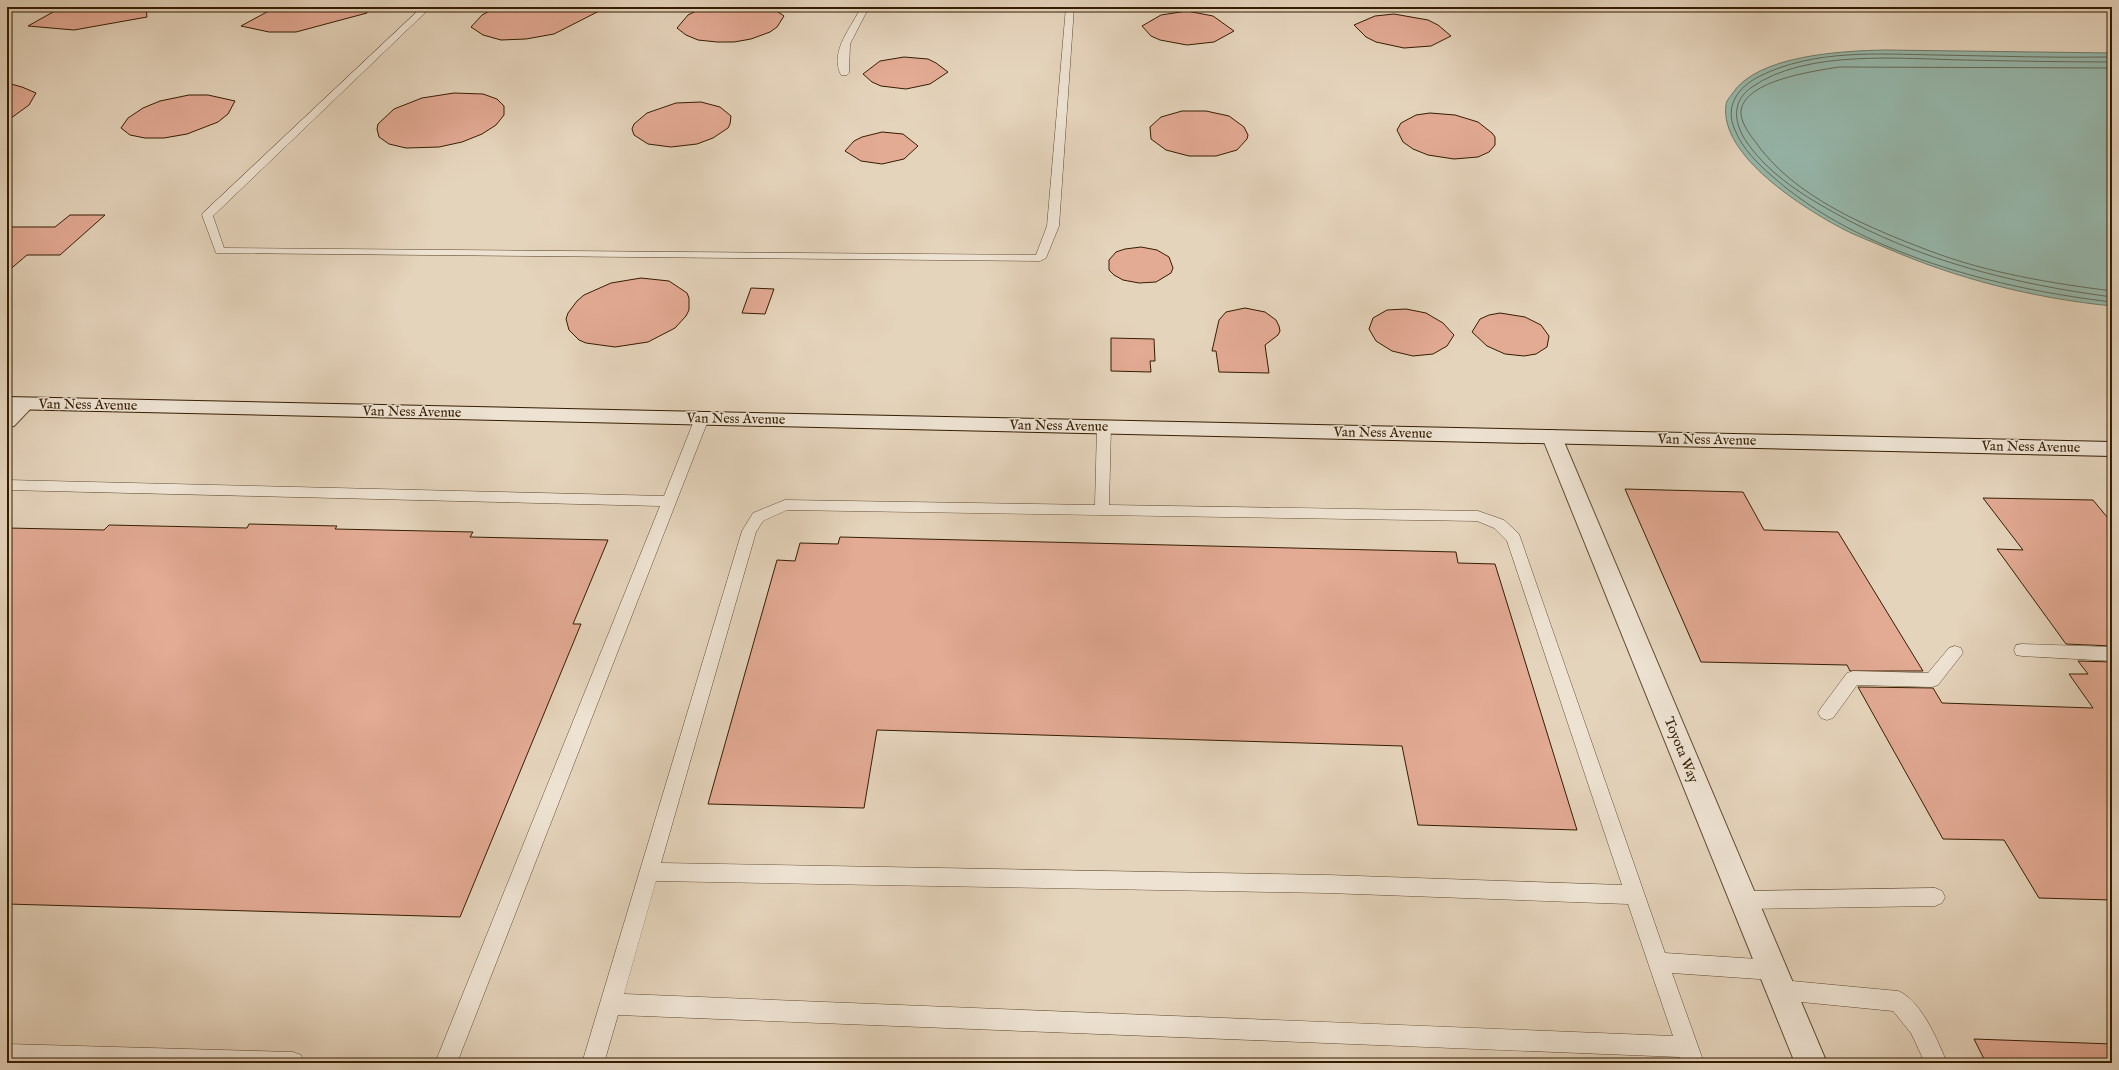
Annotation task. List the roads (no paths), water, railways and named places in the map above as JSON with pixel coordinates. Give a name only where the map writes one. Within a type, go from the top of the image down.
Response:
[{"type":"main road","name":"Van Ness Avenue","points":[[16,404],[2112,449]]},
{"type":"main road","points":[[7,421],[16,404]]},
{"type":"main road","name":"Toyota Way","points":[[1552,437],[1811,1063]]},
{"type":"lane","points":[[427,7],[207,215],[220,251],[1040,258],[1053,226],[1070,7]]},
{"type":"lane","points":[[844,73],[844,51],[848,38],[862,16],[865,7]]},
{"type":"lane","points":[[446,1063],[702,418]]},
{"type":"lane","points":[[1102,510],[1104,427]]},
{"type":"lane","points":[[7,485],[670,501]]},
{"type":"lane","points":[[593,1063],[610,1004],[749,531],[758,517],[785,505],[1478,516],[1500,524],[1514,538],[1690,1055],[610,1004]]},
{"type":"lane","points":[[2022,650],[2112,654]]},
{"type":"lane","points":[[1827,713],[1853,678],[1932,680],[1955,653]]},
{"type":"lane","points":[[649,872],[1320,884],[1636,895]]},
{"type":"lane","points":[[1743,900],[1935,897]]},
{"type":"lane","points":[[1658,962],[1777,980],[1898,1001],[1918,1026],[1936,1063]]},
{"type":"lane","points":[[7,1055],[293,1063]]},
{"type":"water","points":[[1884,50],[2112,53],[2112,306],[2053,298],[1996,286],[1939,269],[1858,236],[1827,220],[1787,194],[1768,179],[1750,161],[1736,143],[1727,124],[1726,104],[1732,94],[1744,81],[1760,71],[1780,63],[1802,58],[1824,54]]}]
